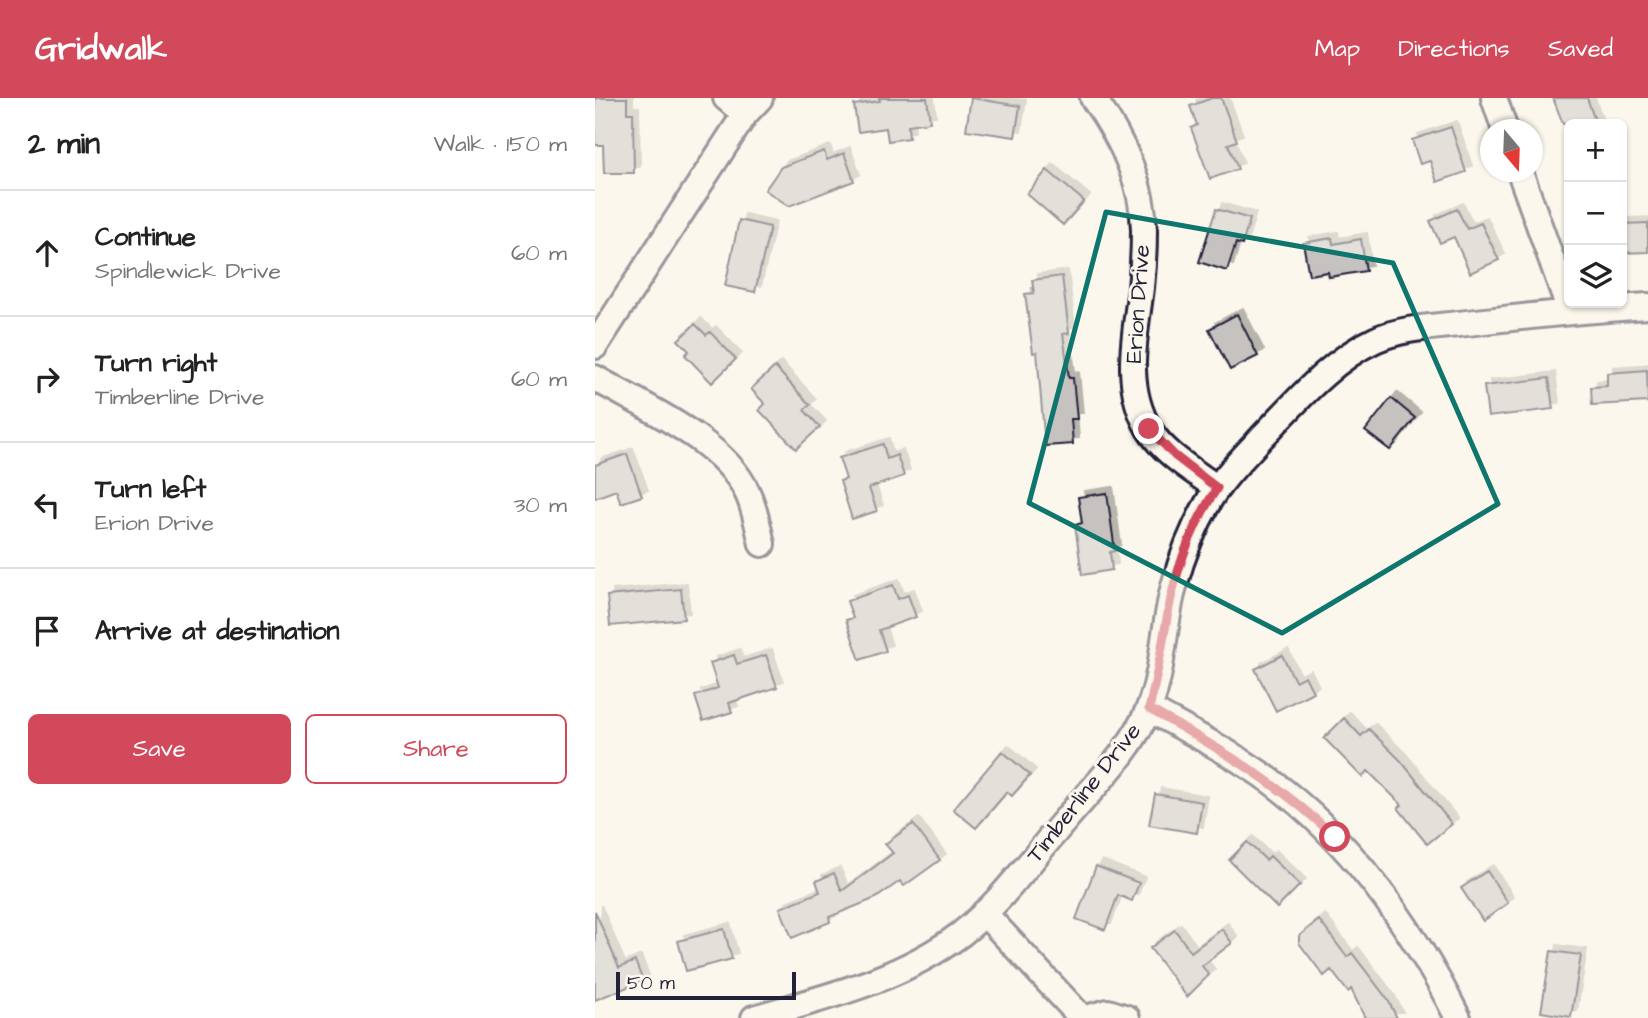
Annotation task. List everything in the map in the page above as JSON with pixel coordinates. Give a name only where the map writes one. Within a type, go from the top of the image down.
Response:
[{"type":"street","points":[[595,346],[753,106],[726,98]]},
{"type":"street","name":"Erion Drive","points":[[1093,98],[1122,143],[1134,171],[1140,200],[1144,228],[1132,366],[1134,387],[1141,410],[1149,429],[1160,442],[1217,488]]},
{"type":"street","points":[[1494,98],[1501,119]]},
{"type":"street","points":[[1524,182],[1570,311]]},
{"type":"street","name":"Timberline Drive","points":[[754,1018],[865,985],[903,970],[962,933],[984,913],[1109,769],[1149,709],[1159,671],[1168,612],[1184,551],[1217,488],[1239,461],[1332,367],[1354,351],[1378,339],[1413,330],[1570,311],[1648,306]]},
{"type":"street","points":[[595,377],[693,435],[731,466],[747,491],[762,544]]},
{"type":"street","points":[[1149,709],[1270,781],[1335,837],[1404,925],[1436,975],[1458,1018]]},
{"type":"street","points":[[984,913],[1084,1018],[1108,1012],[1127,1018]]},
{"type":"highlighted area","points":[[1106,212],[1393,263],[1498,504],[1282,633],[1029,503]]},
{"type":"building","points":[[595,98],[627,98],[627,113],[633,113],[634,173],[604,173],[603,145],[595,145]]},
{"type":"building","points":[[879,98],[927,98],[930,122],[908,125],[909,138],[888,141],[886,128],[858,132],[854,105],[880,101]]},
{"type":"building","points":[[971,98],[1020,106],[1015,137],[966,130]]},
{"type":"building","points":[[1212,98],[1221,98],[1237,141],[1228,144],[1238,169],[1210,179],[1191,128],[1197,125],[1190,106]]},
{"type":"building","points":[[1553,98],[1587,98],[1594,119],[1564,119],[1563,124]]},
{"type":"building","points":[[1451,127],[1466,172],[1437,182],[1430,161],[1420,164],[1412,140]]},
{"type":"building","points":[[824,151],[827,160],[844,153],[854,181],[789,206],[765,190],[781,167]]},
{"type":"building","points":[[1047,170],[1084,201],[1063,225],[1027,194]]},
{"type":"building","points":[[1216,209],[1250,219],[1242,245],[1236,243],[1227,271],[1199,262]]},
{"type":"building","points":[[1457,209],[1467,229],[1481,223],[1499,260],[1470,273],[1454,237],[1440,243],[1430,221]]},
{"type":"building","points":[[739,220],[770,227],[755,292],[725,286]]},
{"type":"building","points":[[1648,223],[1648,252],[1627,253],[1627,224]]},
{"type":"building","points":[[1332,238],[1333,244],[1361,239],[1366,271],[1329,277],[1328,272],[1309,275],[1303,243]]},
{"type":"building","points":[[1062,276],[1069,333],[1063,334],[1069,378],[1073,378],[1077,419],[1071,419],[1073,444],[1045,446],[1037,352],[1033,353],[1025,294],[1034,293],[1032,280]]},
{"type":"building","points":[[1237,314],[1258,356],[1230,370],[1209,329]]},
{"type":"building","points":[[695,324],[706,335],[710,332],[736,359],[712,383],[685,355],[689,351],[678,340]]},
{"type":"building","points":[[775,367],[810,405],[804,410],[820,427],[796,449],[759,410],[765,404],[751,389]]},
{"type":"building","points":[[1647,370],[1648,402],[1592,405],[1591,387],[1607,386],[1607,373]]},
{"type":"building","points":[[1549,378],[1553,409],[1488,417],[1484,386]]},
{"type":"building","points":[[1391,398],[1415,418],[1390,450],[1365,431]]},
{"type":"building","points":[[883,444],[887,459],[897,455],[904,476],[869,488],[877,511],[852,519],[840,481],[846,479],[839,458]]},
{"type":"building","points":[[627,454],[642,496],[621,503],[616,490],[595,498],[595,465]]},
{"type":"building","points":[[1107,493],[1115,551],[1110,552],[1112,570],[1082,575],[1075,525],[1082,523],[1078,497]]},
{"type":"building","points":[[893,585],[898,599],[908,595],[916,617],[879,630],[886,651],[860,660],[846,620],[853,618],[847,601]]},
{"type":"building","points":[[681,589],[684,619],[610,626],[607,596]]},
{"type":"building","points":[[734,655],[737,664],[766,655],[777,687],[729,703],[732,712],[703,721],[695,696],[718,688],[710,663]]},
{"type":"building","points":[[1282,655],[1295,681],[1305,676],[1313,692],[1276,711],[1255,669]]},
{"type":"building","points":[[1344,718],[1361,736],[1369,729],[1401,761],[1452,824],[1427,844],[1398,808],[1402,805],[1368,771],[1362,777],[1324,738]]},
{"type":"building","points":[[1002,751],[1030,775],[1012,796],[1007,792],[976,828],[953,809]]},
{"type":"building","points":[[1155,794],[1202,802],[1197,833],[1149,825]]},
{"type":"building","points":[[913,824],[940,860],[904,886],[900,881],[876,898],[829,917],[830,922],[792,938],[780,908],[820,892],[816,881],[834,873],[842,891],[893,853],[885,844]]},
{"type":"building","points":[[1247,842],[1266,860],[1270,856],[1300,885],[1277,908],[1229,860]]},
{"type":"building","points":[[1096,866],[1139,883],[1132,901],[1118,895],[1105,930],[1076,919]]},
{"type":"building","points":[[1487,871],[1508,903],[1483,921],[1461,888]]},
{"type":"building","points":[[595,911],[619,968],[635,961],[643,981],[595,1000]]},
{"type":"building","points":[[1319,920],[1347,957],[1352,953],[1388,1000],[1397,1018],[1365,1018],[1351,989],[1348,992],[1331,970],[1324,976],[1299,943],[1299,936]]},
{"type":"building","points":[[724,929],[732,959],[686,971],[678,941]]},
{"type":"building","points":[[1222,929],[1232,943],[1202,966],[1209,975],[1187,997],[1150,948],[1175,930],[1191,952]]},
{"type":"building","points":[[1551,951],[1581,955],[1571,1017],[1541,1012]]},
{"type":"route","points":[[1149,429],[1175,456],[1217,488],[1184,551],[1168,612],[1159,671],[1149,709],[1270,781],[1335,837]]}]
